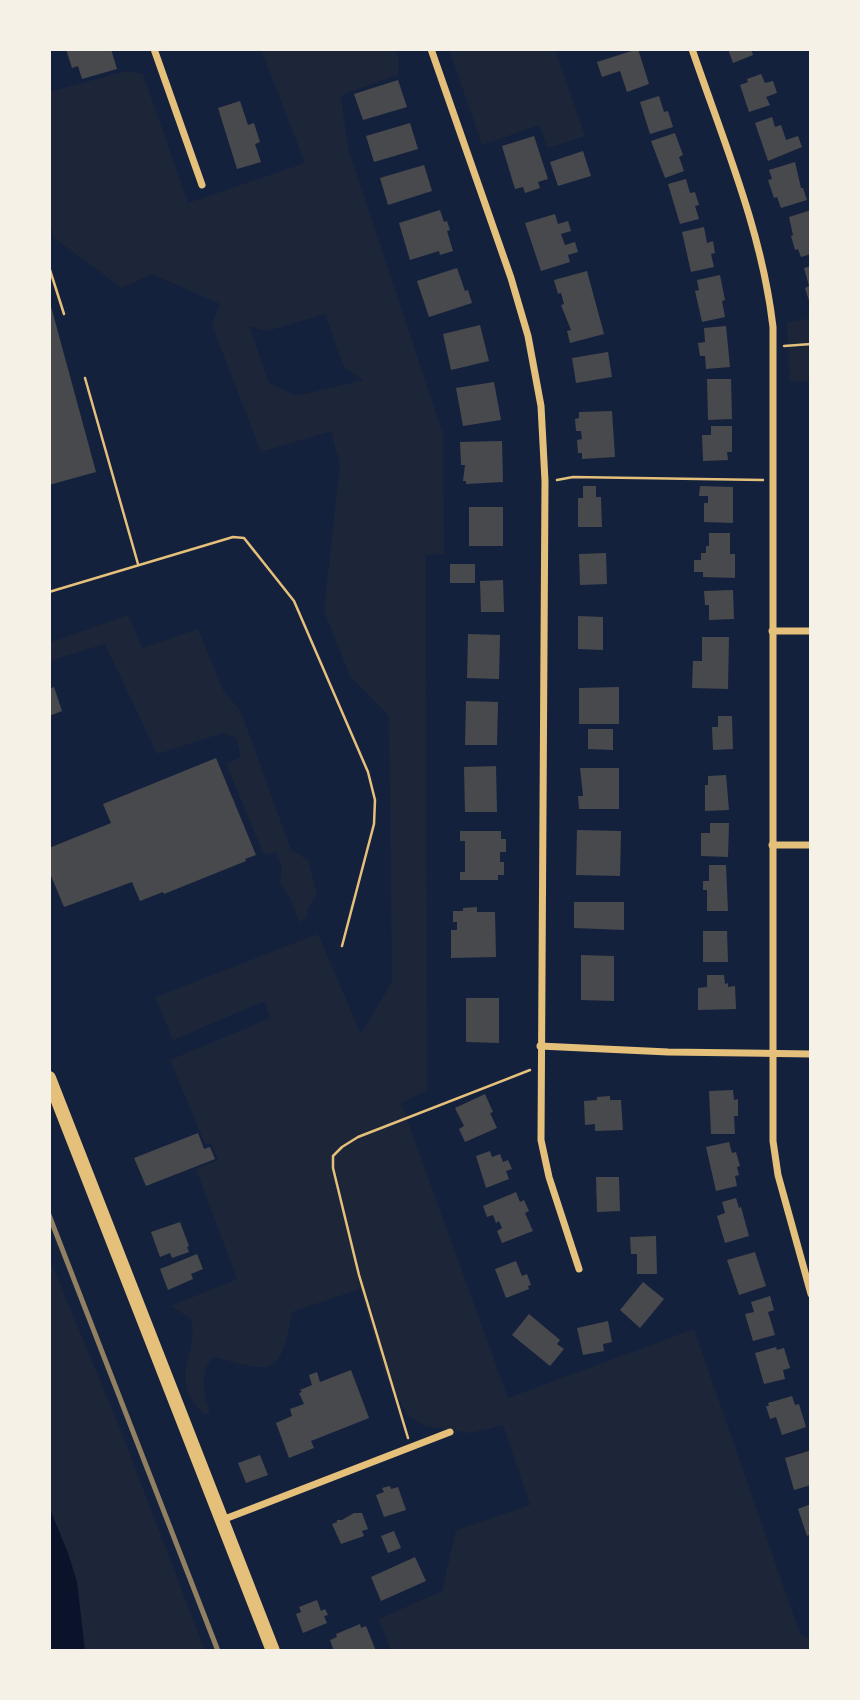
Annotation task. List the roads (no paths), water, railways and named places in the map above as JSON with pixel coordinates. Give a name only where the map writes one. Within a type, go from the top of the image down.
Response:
[{"type":"main road","points":[[49,1078],[274,1651]]},
{"type":"street","points":[[154,49],[202,186]]},
{"type":"street","points":[[431,49],[507,267],[528,336],[541,407],[545,481],[541,1140],[543,1156],[579,1269]]},
{"type":"street","points":[[691,49],[755,234],[769,301],[774,345],[773,1141],[778,1175],[811,1294]]},
{"type":"street","points":[[772,631],[811,631]]},
{"type":"street","points":[[772,845],[811,845]]},
{"type":"street","points":[[540,1046],[668,1052],[811,1054]]},
{"type":"street","points":[[222,1520],[450,1432]]},
{"type":"railway","points":[[49,1215],[218,1651]]}]
